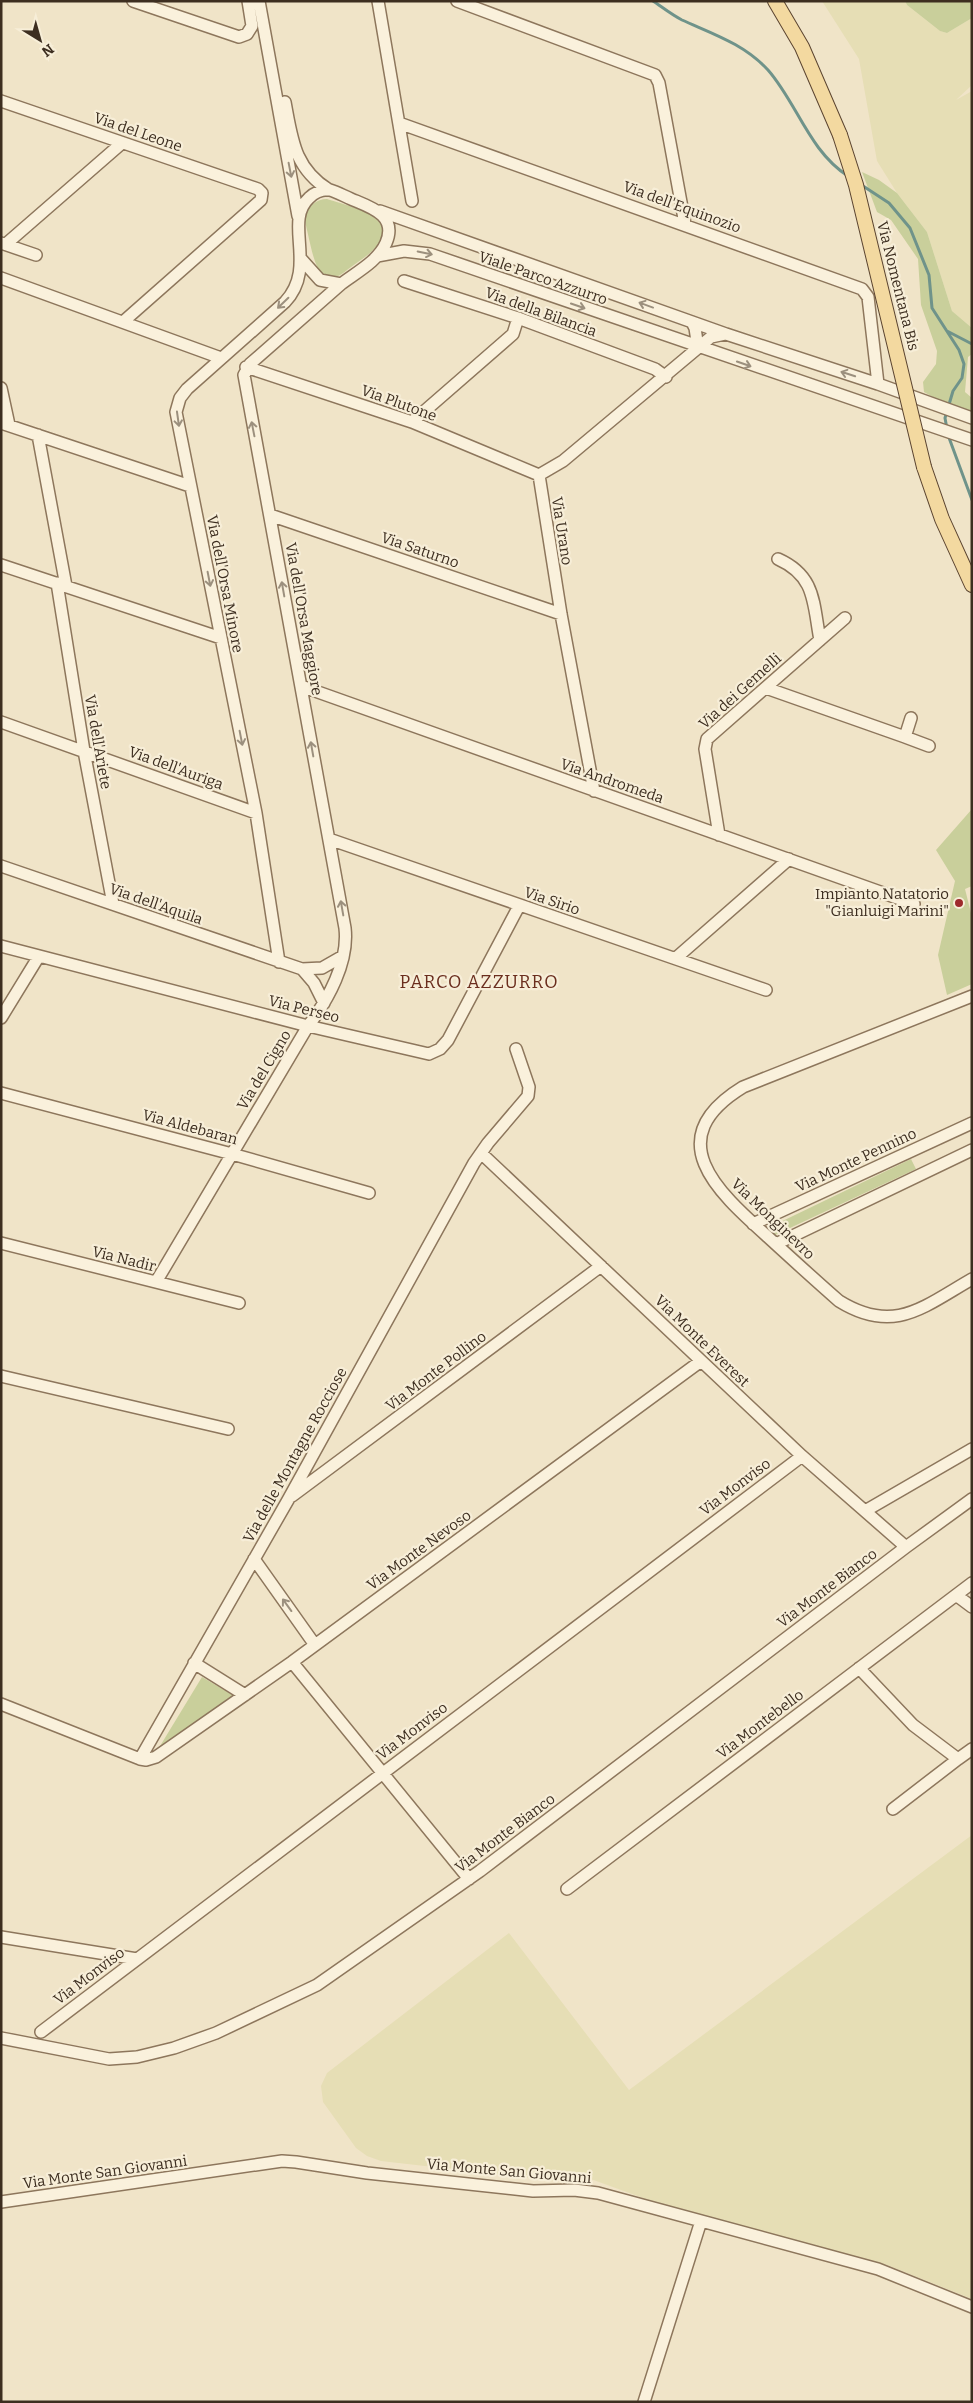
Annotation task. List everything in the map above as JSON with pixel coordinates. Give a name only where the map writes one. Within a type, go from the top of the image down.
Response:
[{"type":"main road","name":"Via Nomentana Bis","points":[[775,1],[802,47],[840,135],[856,185],[924,467],[942,519],[972,585]]},
{"type":"street","points":[[133,1],[239,37],[247,34],[252,26],[248,1]]},
{"type":"street","points":[[258,1],[298,216],[302,260],[320,280],[330,284],[341,284]]},
{"type":"street","name":"Viale Parco Azzurro","points":[[265,1],[294,147],[311,176],[329,190],[380,211],[692,322],[878,384],[972,418]]},
{"type":"street","points":[[378,1],[412,201]]},
{"type":"street","points":[[457,1],[655,75],[659,82],[685,224]]},
{"type":"street","name":"Via del Leone","points":[[1,101],[258,190],[263,194],[260,200],[124,321]]},
{"type":"street","name":"Via dell'Equinozio","points":[[399,123],[685,224],[864,290],[868,297],[878,384]]},
{"type":"street","points":[[4,244],[122,143]]},
{"type":"street","points":[[298,216],[310,197],[317,192],[329,190]]},
{"type":"street","name":"Viale Parco Azzurro","points":[[341,284],[377,256],[385,244],[388,234],[387,223],[380,211]]},
{"type":"street","points":[[4,244],[36,255]]},
{"type":"street","name":"Viale Parco Azzurro","points":[[377,256],[404,251],[430,254],[698,348],[972,440]]},
{"type":"street","name":"Via dell'Orsa Minore","points":[[279,962],[256,813],[190,486],[177,408],[187,389],[288,299],[298,284],[302,260]]},
{"type":"street","points":[[1,278],[124,321],[221,358]]},
{"type":"street","name":"Via della Bilancia","points":[[404,281],[518,318],[654,370],[666,377]]},
{"type":"street","points":[[246,367],[341,284]]},
{"type":"street","points":[[412,422],[513,334],[518,318]]},
{"type":"street","points":[[692,322],[695,328],[698,348]]},
{"type":"street","points":[[539,475],[563,462],[666,377],[711,337],[726,334]]},
{"type":"street","name":"Via Plutone","points":[[246,367],[412,422],[539,475]]},
{"type":"street","name":"Via dell'Orsa Maggiore","points":[[246,367],[245,382],[346,935],[343,956]]},
{"type":"street","points":[[1,388],[5,424],[190,486]]},
{"type":"street","name":"Via dell'Ariete","points":[[38,435],[84,751],[113,904]]},
{"type":"street","name":"Via Urano","points":[[539,475],[560,614],[594,791]]},
{"type":"street","name":"Via Saturno","points":[[270,515],[560,614]]},
{"type":"street","points":[[778,559],[797,569],[806,580],[811,594],[820,640]]},
{"type":"street","points":[[1,565],[221,638]]},
{"type":"street","name":"Via dei Gemelli","points":[[720,834],[705,749],[706,741],[715,730],[845,618]]},
{"type":"street","name":"Via Andromeda","points":[[301,686],[914,904]]},
{"type":"street","points":[[766,688],[929,746]]},
{"type":"street","points":[[905,737],[911,718]]},
{"type":"street","name":"Via dell'Auriga","points":[[1,722],[256,813]]},
{"type":"street","name":"Via Sirio","points":[[329,839],[766,990]]},
{"type":"street","points":[[676,958],[789,859]]},
{"type":"street","name":"Via dell'Aquila","points":[[1,866],[302,969]]},
{"type":"street","name":"Via Perseo","points":[[1,946],[308,1026],[424,1053],[437,1051],[448,1040],[519,906]]},
{"type":"street","points":[[1,1018],[39,956]]},
{"type":"street","points":[[302,969],[322,968],[343,956]]},
{"type":"street","name":"Via del Cigno","points":[[156,1282],[308,1026],[324,1003],[343,956]]},
{"type":"street","points":[[302,969],[314,983],[324,1003]]},
{"type":"street","name":"Via Monginevro","points":[[972,996],[756,1081],[738,1090],[717,1108],[706,1122],[701,1136],[700,1150],[704,1164],[721,1192],[838,1302],[852,1310],[873,1316],[893,1317],[910,1313],[972,1279]]},
{"type":"street","name":"Via delle Montagne Rocciose","points":[[145,1759],[194,1664],[288,1500],[480,1153],[529,1092],[528,1083],[516,1049]]},
{"type":"street","name":"Via Aldebaran","points":[[1,1093],[232,1154],[369,1193]]},
{"type":"street","name":"Via Monte Pennino","points":[[753,1224],[972,1123]]},
{"type":"street","points":[[776,1244],[972,1150]]},
{"type":"street","name":"Via Monte Everest","points":[[480,1153],[802,1456],[906,1546]]},
{"type":"street","name":"Via Nadir","points":[[1,1243],[239,1303]]},
{"type":"street","name":"Via Monte Pollino","points":[[288,1500],[602,1266]]},
{"type":"street","name":"Via Monte Nevoso","points":[[145,1759],[245,1695],[292,1662],[701,1362]]},
{"type":"street","points":[[1,1376],[228,1429]]},
{"type":"street","points":[[865,1510],[972,1449]]},
{"type":"street","name":"Via Monviso","points":[[41,2032],[802,1456]]},
{"type":"street","name":"Via Monte Bianco","points":[[1,2038],[118,2059],[148,2055],[181,2046],[242,2021],[317,1985],[468,1880],[906,1546],[972,1499]]},
{"type":"street","points":[[254,1559],[315,1645]]},
{"type":"street","name":"Via Montebello","points":[[567,1889],[972,1583]]},
{"type":"street","points":[[956,1595],[972,1607]]},
{"type":"street","points":[[292,1662],[468,1880]]},
{"type":"street","points":[[194,1664],[245,1695]]},
{"type":"street","points":[[860,1668],[913,1725],[958,1759]]},
{"type":"street","points":[[1,1704],[145,1759]]},
{"type":"street","points":[[893,1809],[972,1749]]},
{"type":"street","points":[[1,1937],[137,1959]]},
{"type":"street","name":"Via Monte San Giovanni","points":[[1,2202],[291,2161],[367,2173],[533,2191],[592,2192],[878,2269],[972,2307]]},
{"type":"street","points":[[644,2402],[701,2221]]},
{"type":"shaded area","points":[[822,1],[905,1],[907,5],[940,31],[947,33],[972,18],[972,85],[956,100],[972,91],[972,328],[952,311],[927,232],[897,193],[877,161],[859,59]]},
{"type":"shaded area","points":[[972,1835],[972,2299],[887,2265],[665,2206],[577,2174],[555,2181],[381,2161],[367,2156],[356,2148],[323,2102],[321,2086],[327,2073],[509,1933],[629,2090]]},
{"type":"green space","points":[[905,1],[972,1],[972,18],[947,33],[940,31],[907,5]]},
{"type":"green space","points":[[862,172],[879,180],[897,193],[927,232],[952,311],[972,328],[972,354],[968,357],[965,392],[972,398],[972,414],[963,414],[924,392],[923,382],[936,364],[937,351],[921,305],[918,259],[891,220],[877,212]]},
{"type":"green space","points":[[327,199],[356,208],[376,218],[382,225],[383,233],[379,243],[368,254],[338,276],[330,278],[324,276],[316,264],[305,217],[313,204]]},
{"type":"green space","name":"Impianto Natatorio \"Gianluigi Marini\"","points":[[972,809],[972,886],[965,889],[972,917],[972,984],[947,995],[938,955],[955,881],[936,850]]},
{"type":"green space","points":[[911,1159],[916,1169],[775,1235],[768,1228]]},
{"type":"green space","points":[[202,1677],[236,1697],[157,1751]]},
{"type":"waterway","points":[[653,1],[682,20],[738,46],[759,61],[778,83],[823,154],[848,176]]},
{"type":"waterway","points":[[860,184],[889,203],[910,228],[929,275],[932,308],[959,350],[964,364],[962,378],[953,391],[945,418],[947,429]]},
{"type":"waterway","points":[[947,331],[972,344]]},
{"type":"waterway","points":[[948,435],[972,500]]},
{"type":"place","name":"Impianto Natatorio \"Gianluigi Marini\"","points":[[959,903]]},
{"type":"district","name":"PARCO AZZURRO","points":[[479,982]]}]
